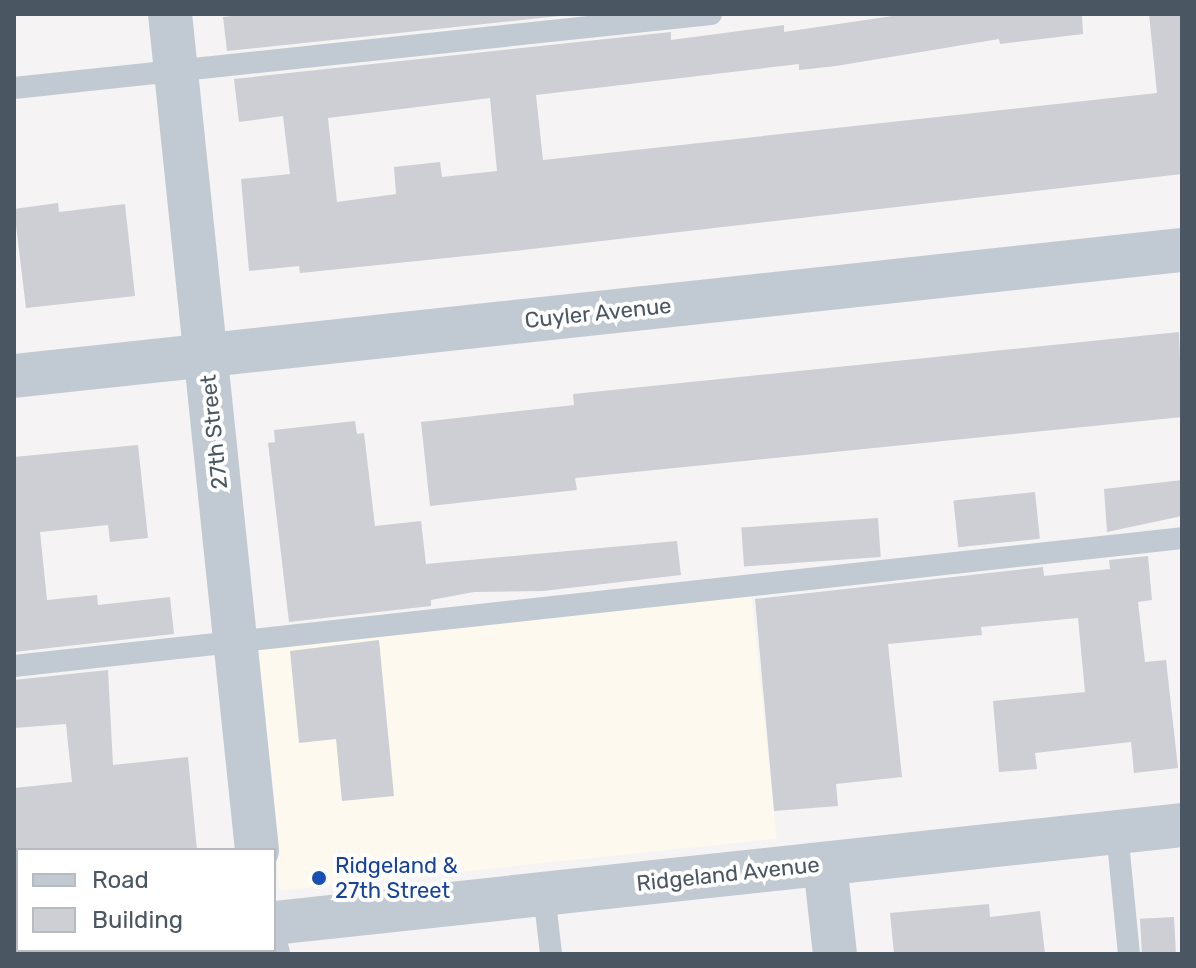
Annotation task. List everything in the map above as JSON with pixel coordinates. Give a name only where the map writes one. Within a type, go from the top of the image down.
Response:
[{"type":"street","name":"27th Street","points":[[170,14],[257,848]]},
{"type":"street","name":"Cuyler Avenue","points":[[14,376],[1182,250]]},
{"type":"street","name":"Ridgeland Avenue","points":[[276,923],[1182,825]]},
{"type":"street","points":[[825,864],[835,954]]},
{"type":"lane","points":[[14,88],[711,14]]},
{"type":"lane","points":[[14,666],[1182,538]]},
{"type":"lane","points":[[1117,832],[1129,954]]},
{"type":"lane","points":[[544,894],[551,954]]},
{"type":"shaded area","points":[[750,583],[777,839],[280,891],[253,635]]},
{"type":"building","points":[[251,14],[578,14],[227,51],[223,17]]},
{"type":"building","points":[[906,14],[1082,14],[1083,34],[1000,44],[999,39],[836,66],[799,70],[799,64],[536,95],[543,160],[1157,93],[1149,14],[1182,14],[1182,174],[505,252],[300,273],[299,266],[249,271],[241,179],[290,174],[283,116],[239,122],[234,79],[671,32],[671,40],[784,25],[784,32]],"holes":[[[490,98],[497,171],[442,177],[440,162],[394,167],[396,194],[337,202],[328,118]]]},
{"type":"building","points":[[58,203],[59,212],[125,204],[135,296],[26,308],[14,209]]},
{"type":"building","points":[[1179,332],[1182,417],[575,478],[577,490],[430,506],[421,422],[574,405],[573,394]]},
{"type":"building","points":[[355,421],[357,434],[364,433],[375,526],[421,521],[426,564],[677,541],[681,575],[543,591],[474,592],[431,600],[431,606],[289,622],[268,443],[275,442],[274,430]]},
{"type":"building","points":[[138,445],[148,538],[110,542],[108,525],[40,532],[47,600],[97,595],[98,605],[170,597],[174,634],[14,652],[14,457]]},
{"type":"building","points":[[1182,480],[1182,516],[1107,532],[1104,489]]},
{"type":"building","points":[[1035,492],[1040,539],[958,547],[953,501]]},
{"type":"building","points":[[878,518],[881,557],[744,566],[741,528]]},
{"type":"building","points":[[1148,556],[1152,600],[1138,602],[1145,662],[1166,660],[1178,768],[1134,773],[1131,742],[1035,753],[1037,769],[999,772],[993,701],[1085,692],[1078,618],[981,627],[982,635],[888,644],[902,777],[836,784],[838,806],[774,811],[755,599],[1043,567],[1044,576],[1110,569],[1109,560]]},
{"type":"building","points":[[379,640],[394,796],[342,801],[336,739],[299,743],[290,651]]},
{"type":"building","points":[[108,670],[113,765],[188,757],[197,848],[14,850],[14,788],[72,782],[66,724],[14,728],[14,680]]},
{"type":"building","points":[[989,904],[990,917],[1040,911],[1045,954],[894,954],[890,913]]},
{"type":"building","points":[[1174,917],[1176,954],[1142,954],[1140,919]]},
{"type":"place","name":"Ridgeland & 27th Street","points":[[319,878]]}]
